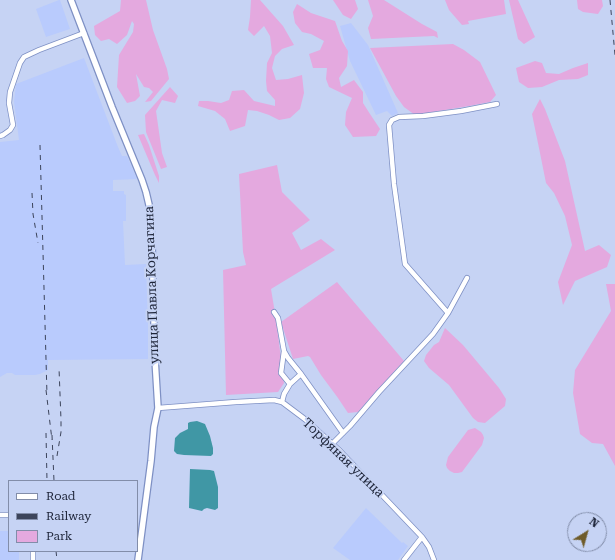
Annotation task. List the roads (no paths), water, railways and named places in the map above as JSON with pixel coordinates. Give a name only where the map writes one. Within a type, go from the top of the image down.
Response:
[{"type":"main road","name":"улица Павла Корчагина","points":[[71,0],[112,107],[140,173],[148,200],[152,244],[155,359],[158,408],[154,427],[138,560]]},
{"type":"street","points":[[0,136],[10,130],[13,125],[9,103],[10,92],[20,63],[24,57],[84,33]]},
{"type":"street","points":[[448,313],[405,264],[394,184],[388,125],[392,120],[398,117],[438,114],[497,104]]},
{"type":"street","points":[[332,444],[427,341],[448,313],[467,278]]},
{"type":"street","points":[[274,312],[278,318],[284,351],[281,373],[290,384]]},
{"type":"street","points":[[284,351],[343,433]]},
{"type":"street","points":[[158,408],[242,401],[274,400],[282,402],[284,394],[290,384],[301,374]]},
{"type":"street","name":"Торфяная улица","points":[[282,402],[306,420],[332,444],[422,537],[429,547],[434,560]]},
{"type":"street","points":[[404,560],[422,537]]},
{"type":"railway","points":[[610,0],[615,55]]},
{"type":"railway","points":[[40,145],[47,395]]},
{"type":"railway","points":[[32,193],[33,214],[38,243]]},
{"type":"railway","points":[[57,456],[61,432],[59,368]]},
{"type":"railway","points":[[46,390],[52,440]]},
{"type":"railway","points":[[46,433],[47,480]]},
{"type":"railway","points":[[52,435],[54,480]]},
{"type":"railway","points":[[56,552],[57,560]]}]
